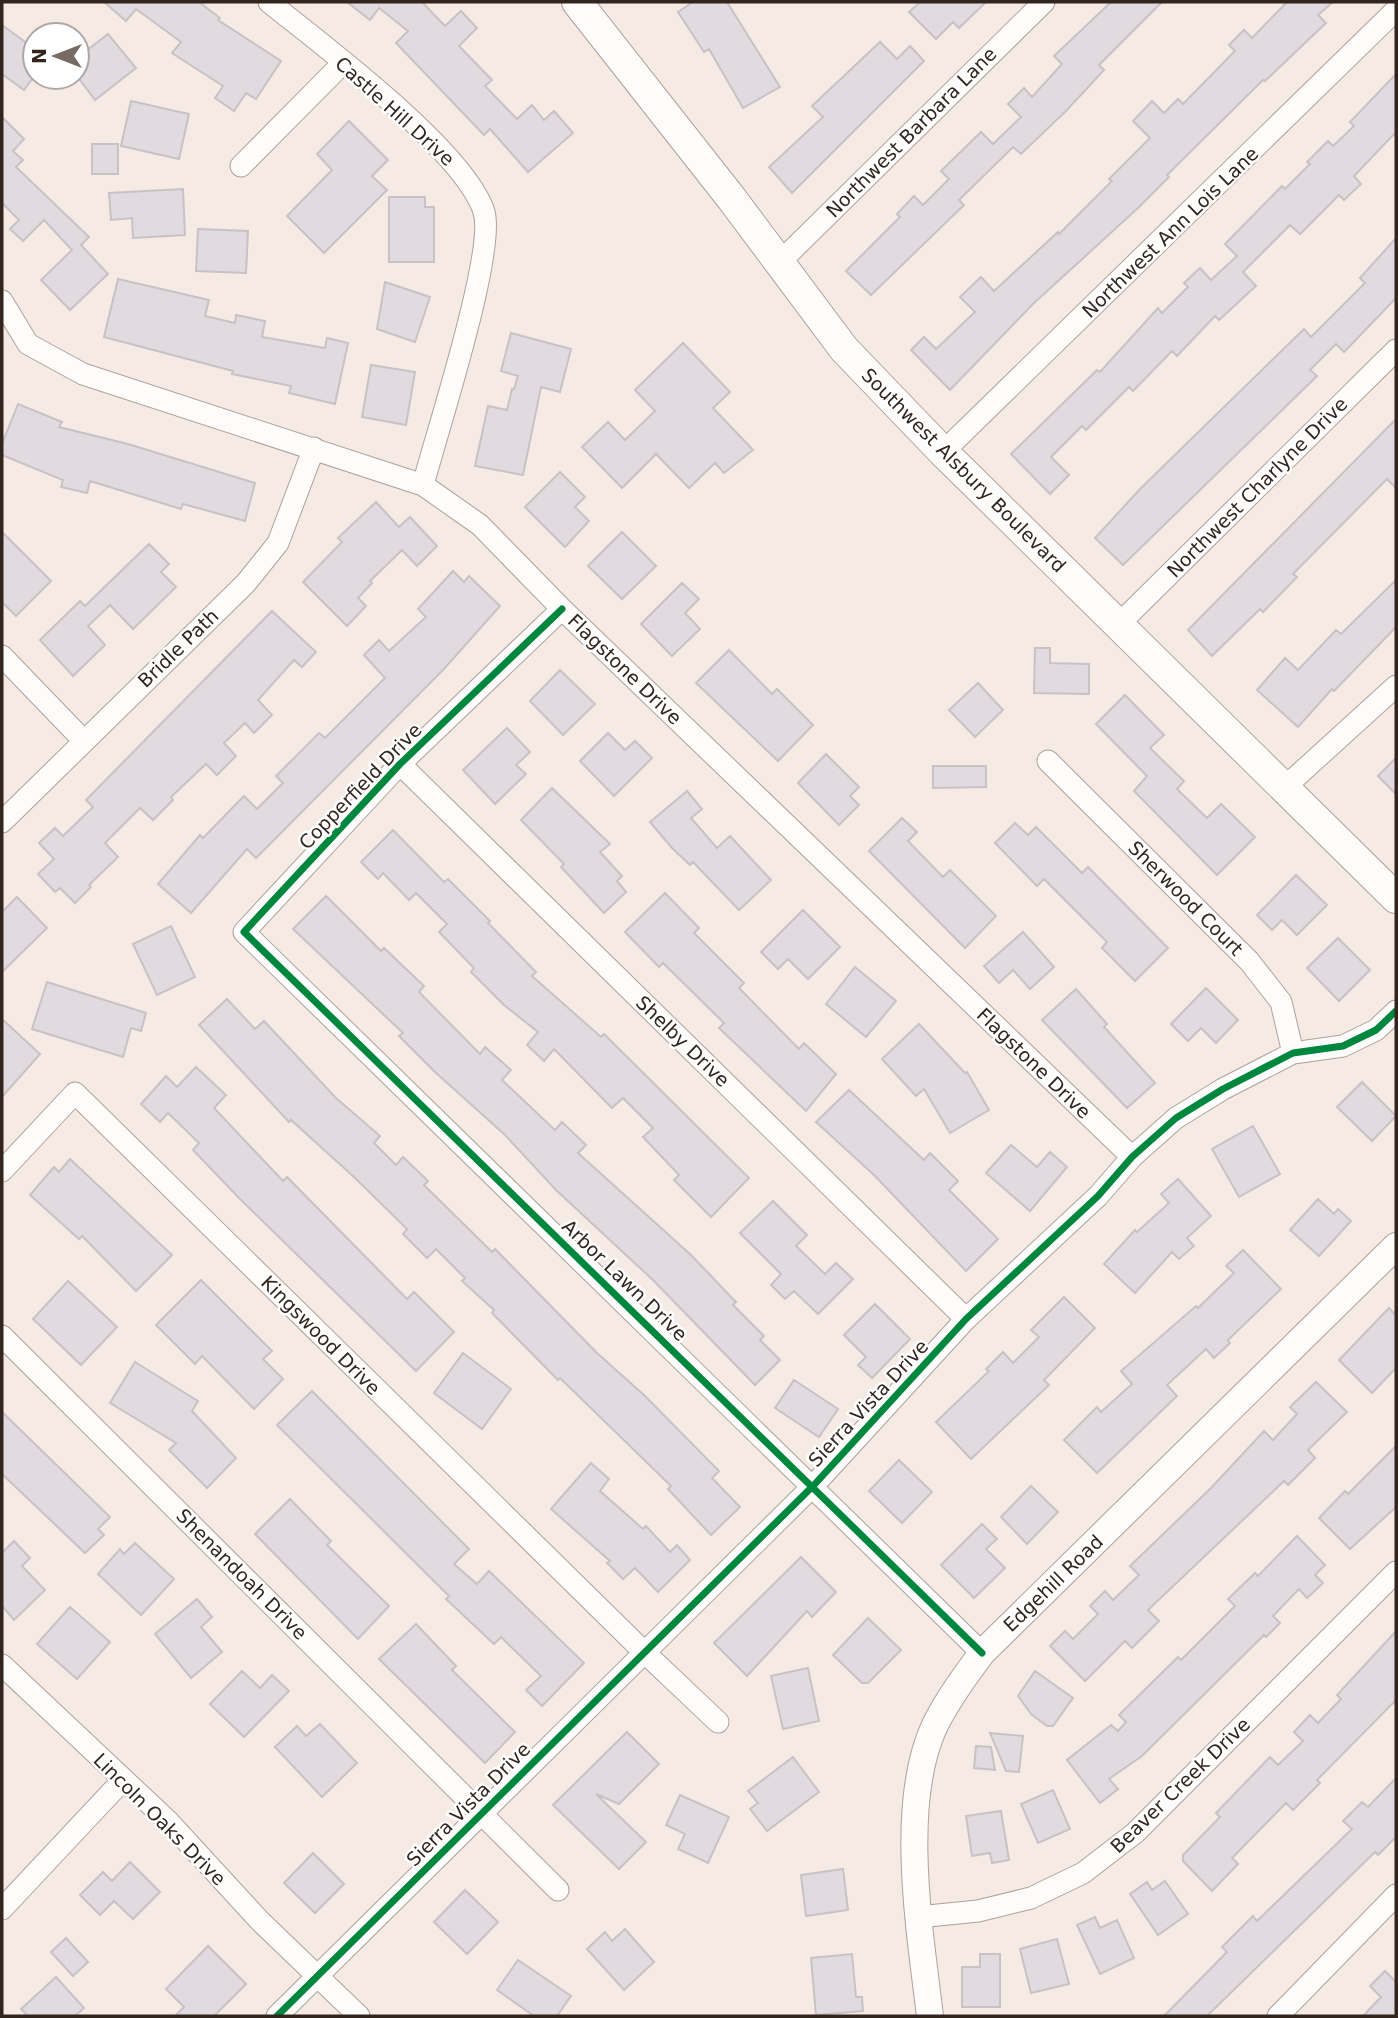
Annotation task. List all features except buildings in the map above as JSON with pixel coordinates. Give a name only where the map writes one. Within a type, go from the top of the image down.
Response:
[{"type":"main road","name":"Southwest Alsbury Boulevard","points":[[577,2],[844,349],[943,452],[1396,898]]},
{"type":"street","name":"Castle Hill Drive","points":[[269,2],[397,108],[464,174],[484,213],[484,255],[423,485]]},
{"type":"street","name":"Northwest Barbara Lane","points":[[779,263],[1044,2]]},
{"type":"street","name":"Northwest Ann Lois Lane","points":[[943,452],[1396,10]]},
{"type":"street","points":[[241,166],[343,63]]},
{"type":"street","name":"Flagstone Drive","points":[[2,301],[28,344],[83,374],[423,485],[480,525],[562,608],[1132,1157]]},
{"type":"street","name":"Northwest Charlyne Drive","points":[[1118,625],[1396,350]]},
{"type":"street","name":"Bridle Path","points":[[2,822],[246,583],[278,543],[314,448]]},
{"type":"street","name":"Copperfield Drive","points":[[244,932],[400,764],[562,608]]},
{"type":"street","points":[[2,656],[83,740]]},
{"type":"street","points":[[1285,787],[1396,685]]},
{"type":"street","name":"Sherwood Court","points":[[1048,761],[1249,961],[1281,1002],[1293,1054]]},
{"type":"street","name":"Shelby Drive","points":[[400,764],[967,1319]]},
{"type":"street","name":"Arbor Lawn Drive","points":[[244,932],[814,1485],[982,1653]]},
{"type":"street","name":"Sierra Vista Drive","points":[[277,2016],[643,1651],[814,1485],[967,1319],[1098,1196],[1132,1157],[1176,1118],[1223,1089],[1293,1054],[1343,1046],[1376,1030],[1396,1011]]},
{"type":"street","name":"Kingswood Drive","points":[[2,1171],[75,1093],[643,1651]]},
{"type":"street","name":"Edgehill Road","points":[[930,2016],[919,1917],[917,1807],[923,1758],[935,1725],[959,1683],[982,1653],[1396,1246]]},
{"type":"street","name":"Shenandoah Drive","points":[[2,1336],[558,1890]]},
{"type":"street","name":"Beaver Creek Drive","points":[[919,1917],[978,1911],[1031,1898],[1083,1873],[1135,1833],[1396,1572]]},
{"type":"street","points":[[643,1651],[719,1722]]},
{"type":"street","name":"Lincoln Oaks Drive","points":[[2,1665],[122,1781],[169,1822],[260,1921],[359,2016]]},
{"type":"street","points":[[2,1909],[122,1781]]},
{"type":"street","points":[[1278,2016],[1396,1895]]},
{"type":"cycle path","points":[[562,609],[400,764],[244,932],[982,1653]]},
{"type":"cycle path","points":[[277,2016],[814,1485],[966,1319],[1098,1196],[1132,1157],[1176,1118],[1223,1089],[1293,1053],[1343,1046],[1376,1030],[1396,1011]]}]
